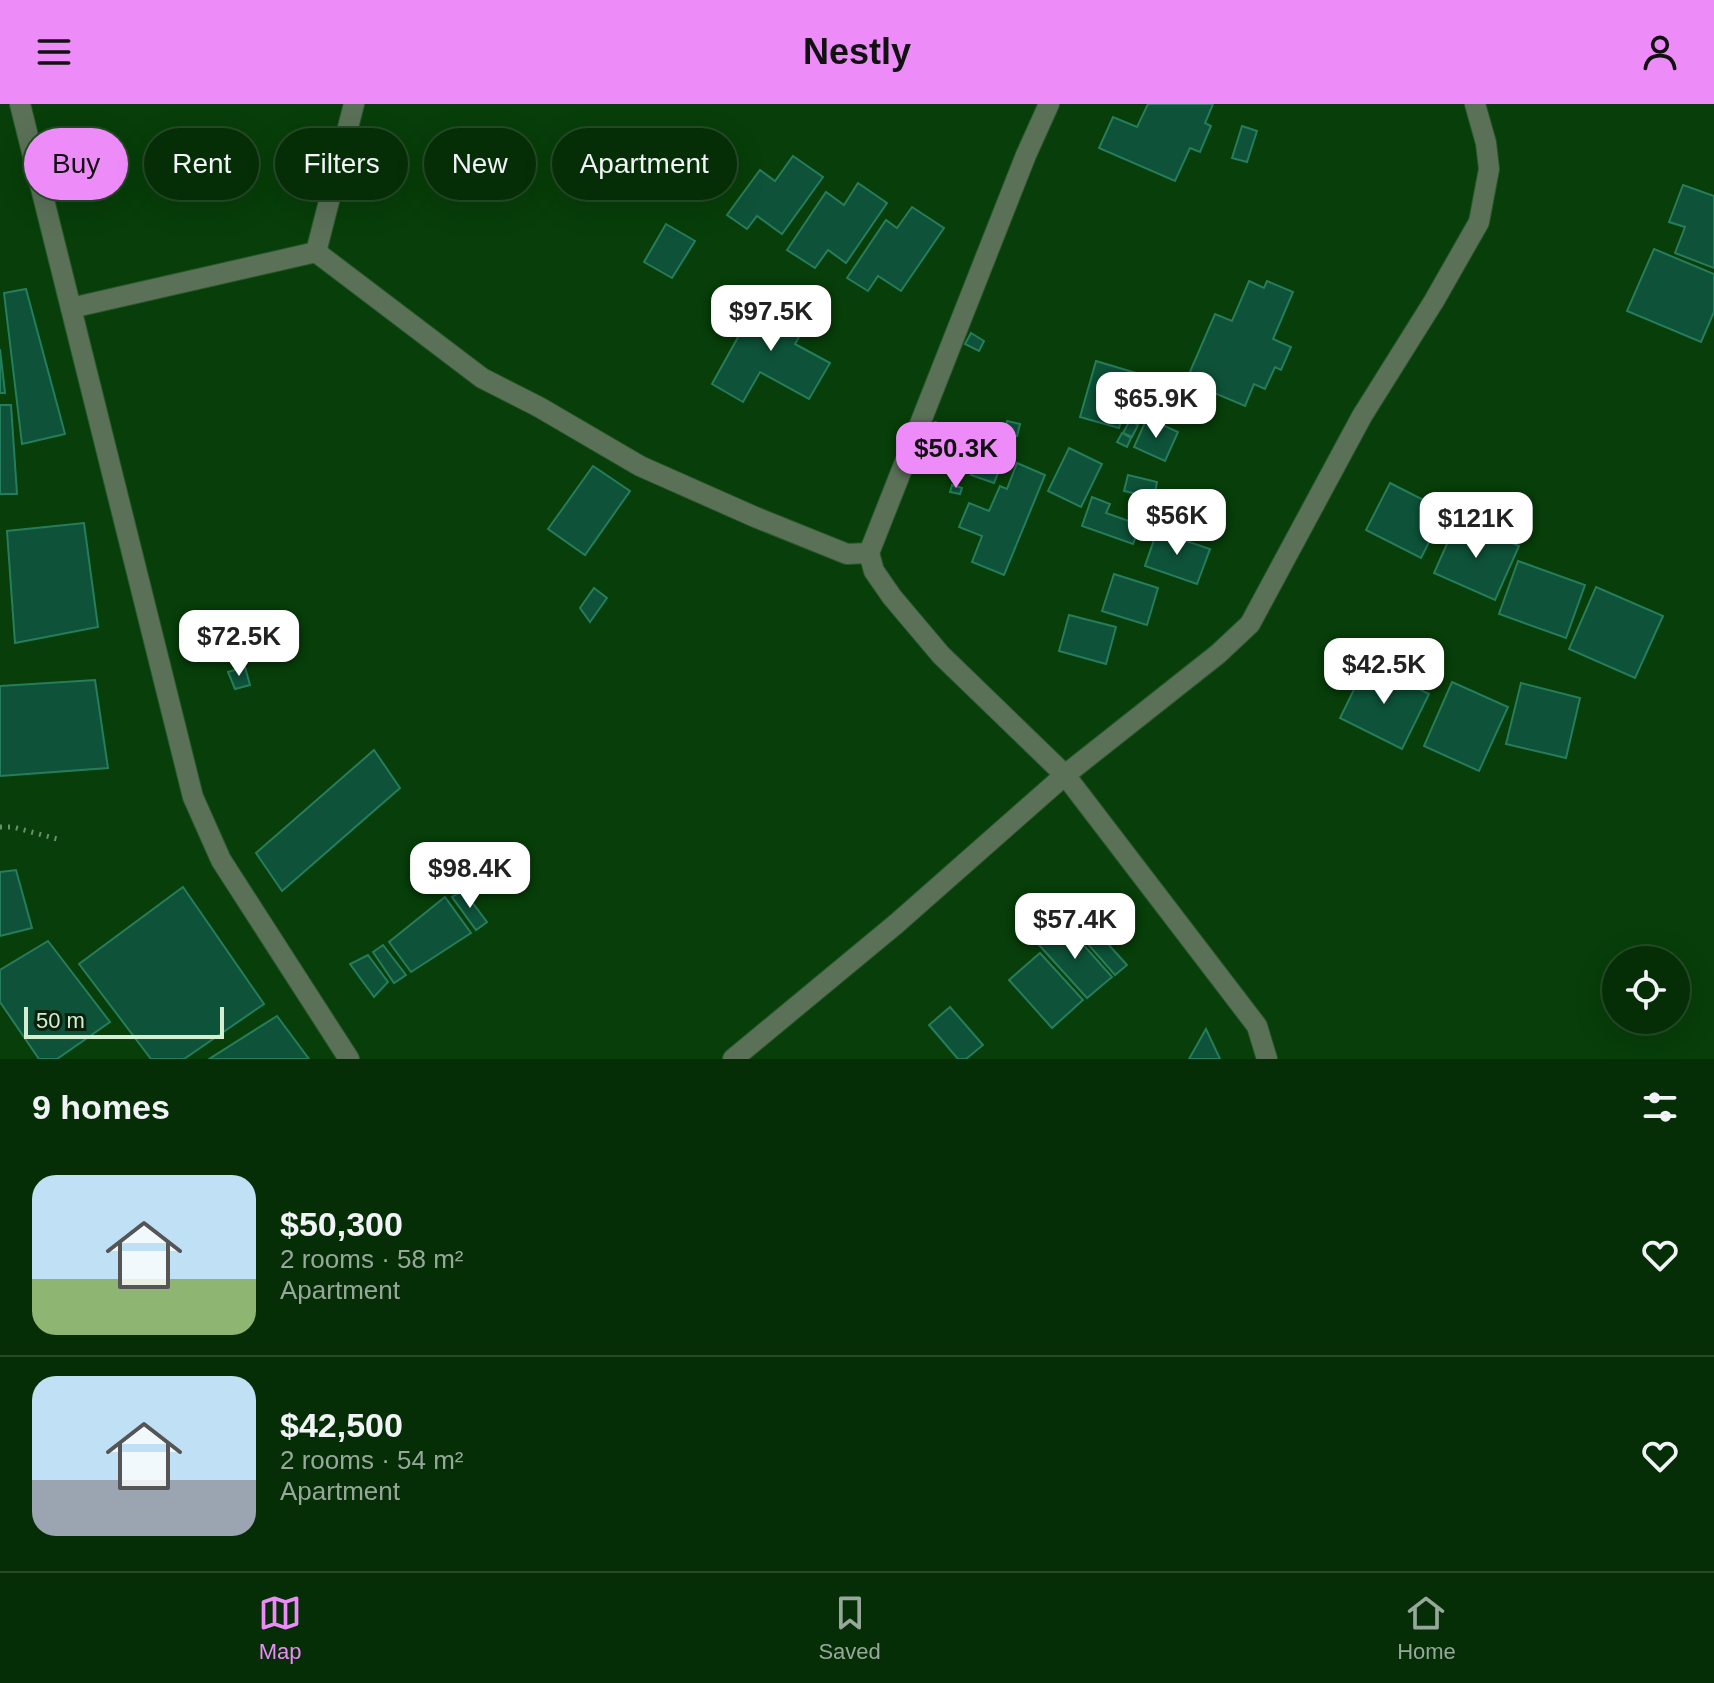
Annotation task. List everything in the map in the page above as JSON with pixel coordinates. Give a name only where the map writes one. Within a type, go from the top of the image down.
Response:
[{"type":"street","points":[[20,104],[193,797],[221,860],[349,1059]]},
{"type":"street","points":[[316,252],[354,104]]},
{"type":"street","points":[[1049,104],[869,553],[874,571],[892,597],[941,655],[1065,775],[1257,1026],[1267,1059]]},
{"type":"street","points":[[733,1059],[896,924],[1065,775],[1218,654],[1250,624],[1362,416],[1479,222],[1489,169],[1486,143],[1475,104]]},
{"type":"street","points":[[71,308],[316,252]]},
{"type":"street","points":[[316,252],[482,378],[640,466],[847,554],[869,553]]},
{"type":"path","points":[[0,827],[13,827],[61,840]]},
{"type":"building","points":[[1148,104],[1213,104],[1205,123],[1211,126],[1200,152],[1190,148],[1175,181],[1099,148],[1113,117],[1137,127]]},
{"type":"building","points":[[1242,126],[1257,131],[1247,162],[1232,158]]},
{"type":"building","points":[[793,156],[823,177],[782,234],[757,216],[747,229],[727,215],[760,170],[775,181]]},
{"type":"building","points":[[858,183],[887,203],[846,263],[828,250],[815,268],[787,250],[826,192],[844,205]]},
{"type":"building","points":[[1683,185],[1714,196],[1714,268],[1675,253],[1685,227],[1669,222]]},
{"type":"building","points":[[912,207],[944,228],[901,291],[878,276],[868,291],[847,278],[886,220],[897,228]]},
{"type":"building","points":[[666,224],[695,241],[672,278],[644,262]]},
{"type":"building","points":[[1654,249],[1714,274],[1714,312],[1701,342],[1627,311]]},
{"type":"building","points":[[1249,281],[1264,288],[1267,281],[1293,292],[1273,339],[1291,347],[1281,370],[1275,367],[1265,389],[1254,384],[1245,406],[1186,381],[1215,314],[1232,321]]},
{"type":"building","points":[[26,289],[65,434],[22,444],[4,293]]},
{"type":"building","points":[[762,294],[809,320],[795,344],[830,363],[809,399],[760,372],[743,402],[712,384]]},
{"type":"building","points":[[971,333],[984,341],[979,351],[965,344]]},
{"type":"building","points":[[0,349],[5,393],[0,393]]},
{"type":"building","points":[[1096,361],[1136,373],[1119,428],[1080,417]]},
{"type":"building","points":[[0,405],[11,405],[17,494],[0,494]]},
{"type":"building","points":[[1147,418],[1178,432],[1165,461],[1134,447]]},
{"type":"building","points":[[1130,420],[1138,425],[1132,437],[1123,433]]},
{"type":"building","points":[[1007,421],[1020,424],[1017,436],[1004,434]]},
{"type":"building","points":[[935,422],[944,425],[940,439],[930,437]]},
{"type":"building","points":[[1122,433],[1131,438],[1127,447],[1117,442]]},
{"type":"building","points":[[1069,448],[1102,464],[1081,507],[1048,491]]},
{"type":"building","points":[[980,454],[1004,462],[1001,471],[977,464]]},
{"type":"building","points":[[1017,463],[1045,475],[1004,575],[972,562],[982,536],[959,527],[969,503],[989,511],[1000,486],[1007,489]]},
{"type":"building","points":[[974,465],[998,473],[994,483],[971,475]]},
{"type":"building","points":[[593,466],[630,491],[585,555],[548,529]]},
{"type":"building","points":[[1128,475],[1157,482],[1154,498],[1124,491]]},
{"type":"building","points":[[1390,483],[1445,511],[1421,558],[1366,530]]},
{"type":"building","points":[[952,485],[962,488],[960,494],[950,492]]},
{"type":"building","points":[[1092,497],[1110,504],[1106,513],[1140,525],[1133,544],[1082,526]]},
{"type":"building","points":[[1458,519],[1519,546],[1495,600],[1434,573]]},
{"type":"building","points":[[84,523],[98,627],[15,643],[7,531]]},
{"type":"building","points":[[1157,531],[1210,549],[1197,584],[1145,566]]},
{"type":"building","points":[[1518,561],[1585,585],[1566,638],[1499,614]]},
{"type":"building","points":[[1114,574],[1158,588],[1147,625],[1102,611]]},
{"type":"building","points":[[1596,587],[1663,616],[1635,678],[1569,649]]},
{"type":"building","points":[[594,588],[607,598],[590,622],[580,608]]},
{"type":"building","points":[[1069,615],[1116,627],[1106,664],[1059,651]]},
{"type":"building","points":[[1367,663],[1429,694],[1402,749],[1340,718]]},
{"type":"building","points":[[245,667],[250,685],[235,689],[228,672]]},
{"type":"building","points":[[95,680],[108,768],[0,776],[0,686]]},
{"type":"building","points":[[1452,682],[1508,707],[1479,771],[1424,746]]},
{"type":"building","points":[[1521,683],[1580,698],[1566,758],[1506,744]]},
{"type":"building","points":[[374,750],[400,788],[282,891],[256,853]]},
{"type":"building","points":[[16,870],[32,928],[0,936],[0,872]]},
{"type":"building","points":[[183,887],[264,1004],[184,1059],[151,1059],[79,964]]},
{"type":"building","points":[[463,890],[487,922],[476,930],[452,897]]},
{"type":"building","points":[[445,897],[471,933],[411,972],[389,942]]},
{"type":"building","points":[[1064,923],[1112,977],[1087,998],[1039,945]]},
{"type":"building","points":[[1098,933],[1127,965],[1115,975],[1087,943]]},
{"type":"building","points":[[48,941],[110,1022],[57,1059],[39,1059],[0,1002],[0,970]]},
{"type":"building","points":[[383,945],[406,975],[394,983],[373,952]]},
{"type":"building","points":[[1040,953],[1083,1000],[1052,1028],[1009,980]]},
{"type":"building","points":[[368,955],[388,982],[374,997],[350,964]]},
{"type":"building","points":[[950,1007],[983,1045],[966,1059],[958,1059],[929,1025]]},
{"type":"building","points":[[277,1016],[309,1059],[209,1059]]},
{"type":"building","points":[[1206,1029],[1220,1059],[1189,1059]]}]
